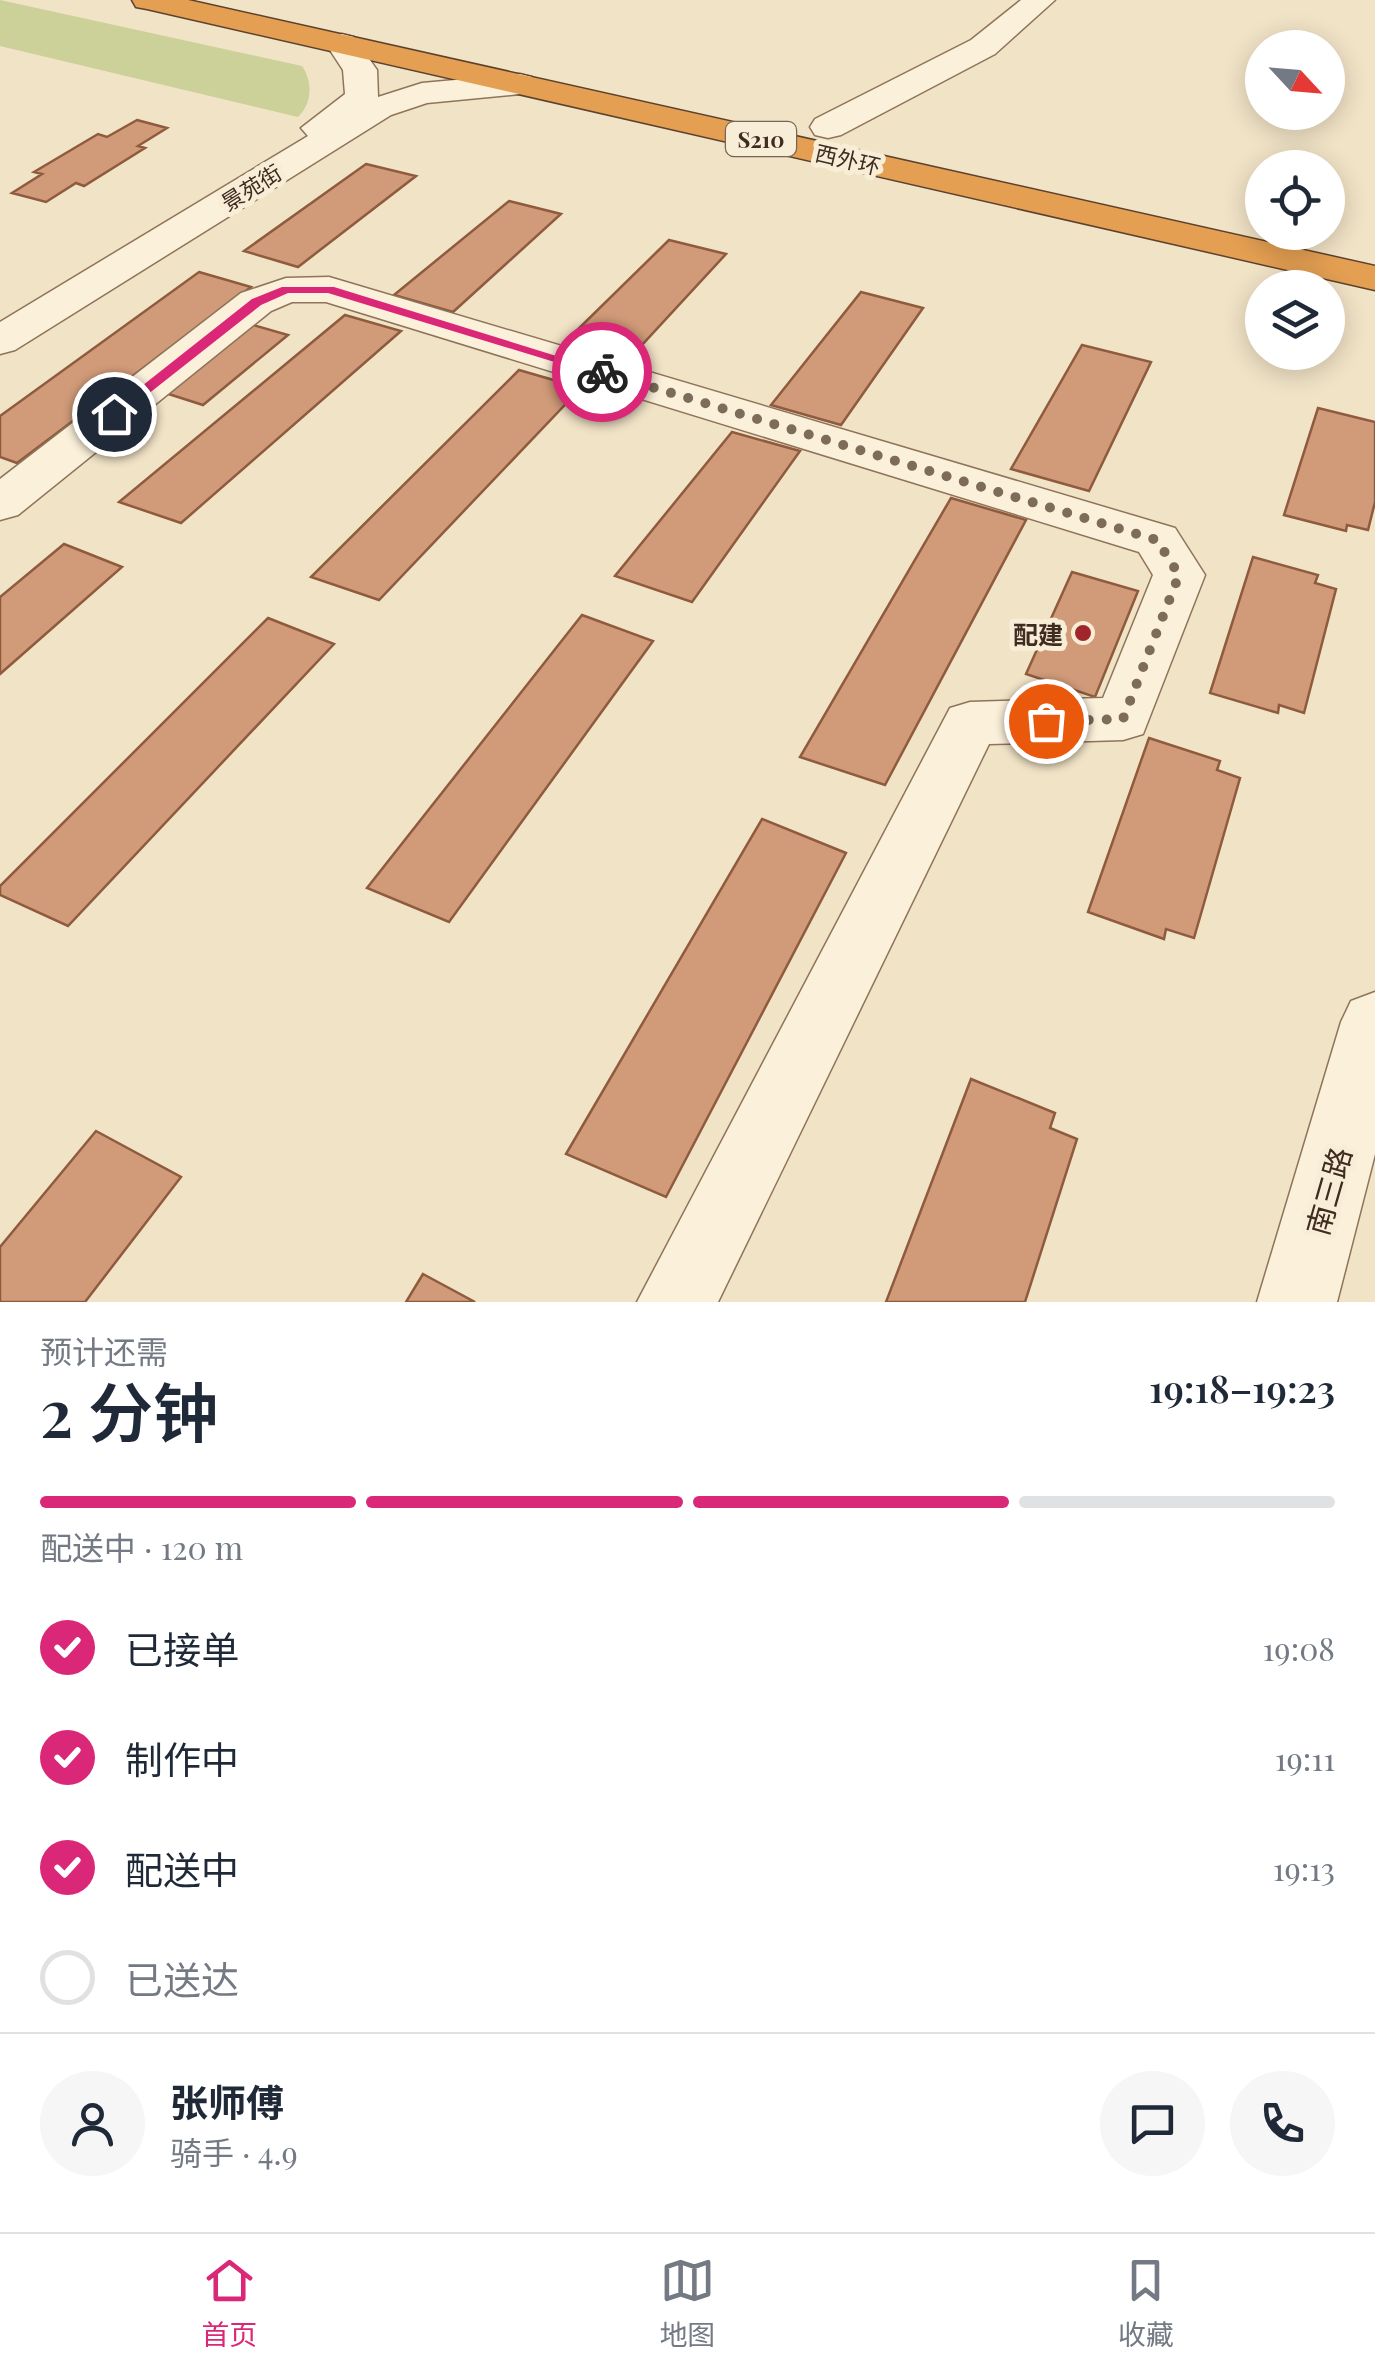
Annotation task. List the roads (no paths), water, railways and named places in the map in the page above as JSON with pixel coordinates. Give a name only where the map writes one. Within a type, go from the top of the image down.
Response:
[{"type":"highway","name":"西外环","points":[[146,0],[1375,278]]},
{"type":"highway","name":"西外环","points":[[249,0],[1245,218]]},
{"type":"highway","points":[[1345,239],[1375,246]]},
{"type":"street","points":[[828,127],[983,47],[1040,0]]},
{"type":"street","name":"景苑街","points":[[0,321],[351,109],[362,96],[364,81],[342,44]]},
{"type":"street","name":"景苑街","points":[[0,341],[379,108],[435,91],[520,84]]},
{"type":"street","points":[[0,504],[256,302],[286,290],[329,290],[1157,540],[1179,575],[1123,719],[970,723],[677,1302]]},
{"type":"street","name":"南三路","points":[[1297,1302],[1375,1022]]},
{"type":"place","name":"配建","points":[[1083,633]]}]
